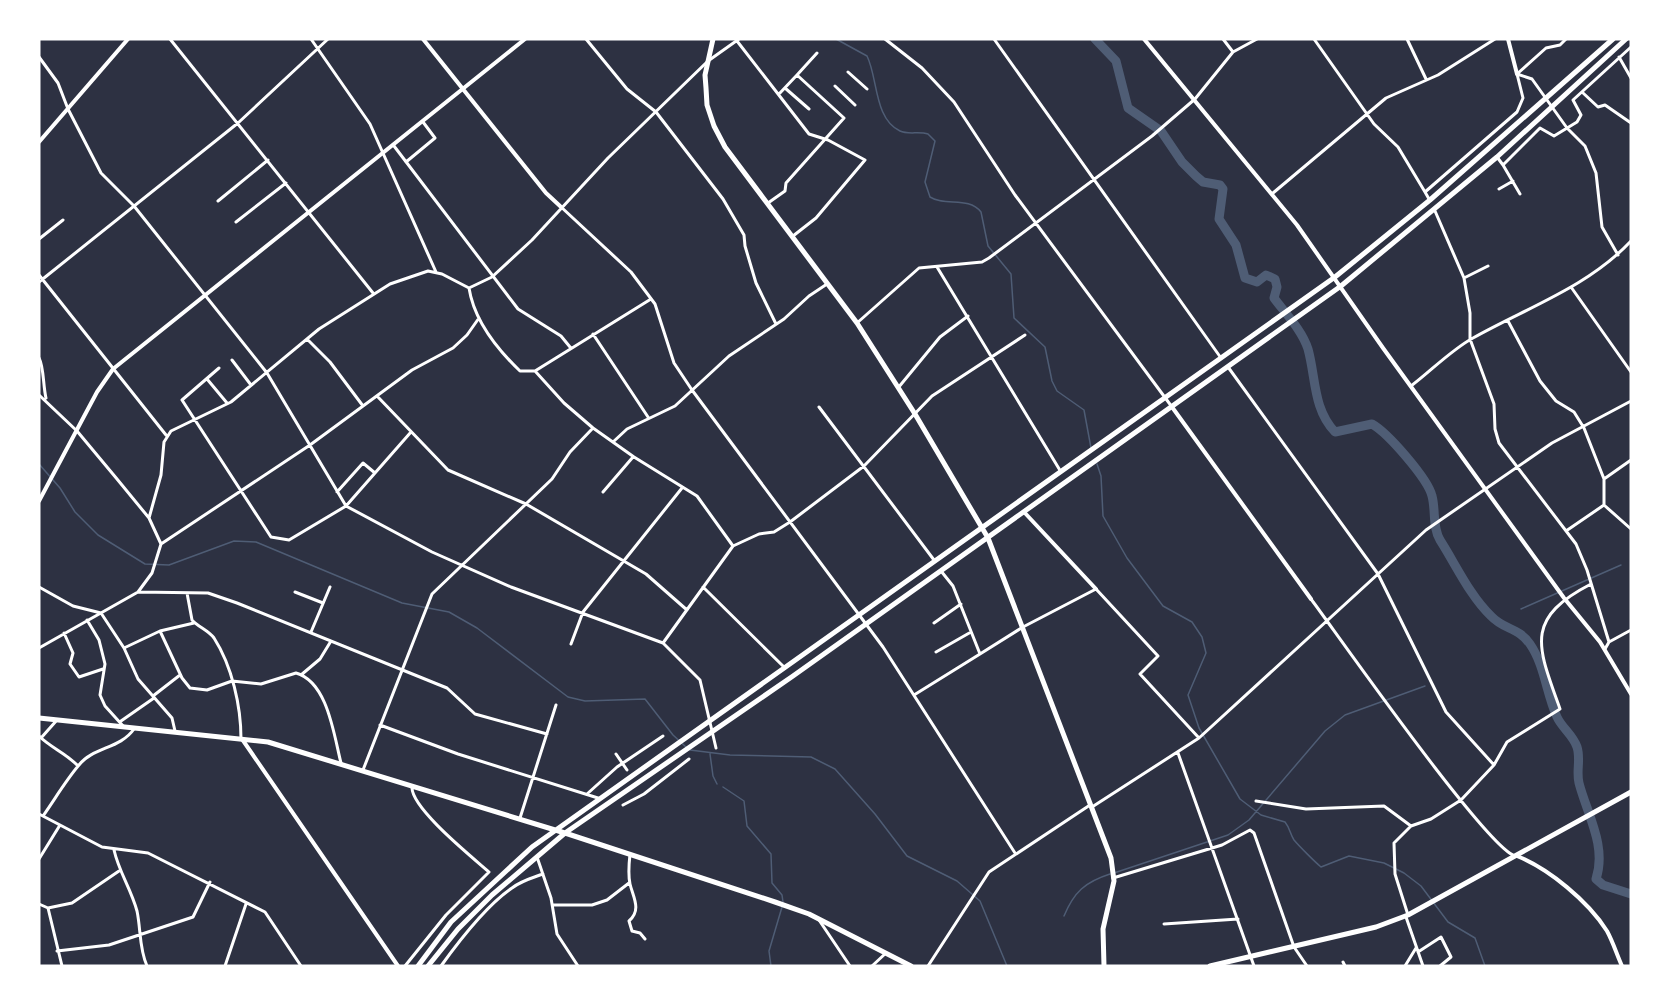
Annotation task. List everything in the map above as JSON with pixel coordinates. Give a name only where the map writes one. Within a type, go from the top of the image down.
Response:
[{"type":"main road","points":[[713,39],[705,75],[707,105],[714,126],[725,147],[829,282],[857,323],[915,414],[988,538],[1111,858],[1113,878],[1104,929],[1104,966]]},
{"type":"main road","points":[[418,966],[439,937],[468,905],[532,847],[1335,277],[1547,100],[1612,39]]},
{"type":"main road","points":[[428,966],[458,929],[536,856],[565,833],[866,625],[1341,286],[1435,211],[1626,39]]},
{"type":"main road","points":[[39,718],[122,724],[135,728],[268,742],[565,833],[776,902],[818,918],[911,966]]},
{"type":"main road","points":[[1214,966],[1376,927],[1407,915],[1631,792]]},
{"type":"street","points":[[39,142],[126,39]]},
{"type":"street","points":[[170,39],[373,293]]},
{"type":"street","points":[[311,39],[370,124],[436,272]]},
{"type":"street","points":[[41,281],[238,123],[328,39]]},
{"type":"street","points":[[423,39],[546,193],[631,272],[655,304],[674,363],[866,625],[914,695],[1015,853]]},
{"type":"street","points":[[39,501],[113,369],[525,39]]},
{"type":"street","points":[[586,39],[627,89],[656,112],[693,158],[741,226],[756,283],[776,324]]},
{"type":"street","points":[[885,39],[922,68],[954,102],[1035,223],[1461,800],[1507,853],[1534,863],[1555,878],[1599,920],[1608,932],[1622,966]]},
{"type":"street","points":[[994,39],[1092,180],[1221,358]]},
{"type":"street","points":[[1144,39],[1273,193],[1564,598],[1605,649],[1631,694]]},
{"type":"street","points":[[1223,39],[1233,52]]},
{"type":"street","points":[[857,323],[915,270],[981,262],[992,255],[1152,136],[1195,99],[1233,52],[1257,39]]},
{"type":"street","points":[[1314,39],[1374,124],[1398,147],[1430,200]]},
{"type":"street","points":[[1407,39],[1426,79]]},
{"type":"street","points":[[1273,193],[1386,98],[1452,67],[1495,39]]},
{"type":"street","points":[[1425,192],[1517,111],[1523,98],[1508,39]]},
{"type":"street","points":[[1517,74],[1546,48],[1560,45],[1566,39]]},
{"type":"street","points":[[469,288],[492,277],[532,240],[561,206],[708,61],[738,40],[809,134],[865,160],[816,218],[793,236]]},
{"type":"street","points":[[1503,165],[1540,128],[1554,136],[1580,118],[1573,100],[1631,46]]},
{"type":"street","points":[[779,94],[817,53]]},
{"type":"street","points":[[39,57],[58,83],[68,109],[101,173],[134,206],[267,373],[346,506],[463,566],[510,587],[663,643],[700,680],[716,748]]},
{"type":"street","points":[[1619,57],[1631,78]]},
{"type":"street","points":[[848,72],[867,89]]},
{"type":"street","points":[[1517,74],[1532,79],[1567,128],[1585,146],[1596,173],[1602,226],[1618,255]]},
{"type":"street","points":[[768,203],[785,191],[786,183],[826,141],[844,118],[797,75]]},
{"type":"street","points":[[835,86],[855,105]]},
{"type":"street","points":[[785,88],[809,109]]},
{"type":"street","points":[[1582,91],[1593,104],[1605,105],[1631,123]]},
{"type":"street","points":[[406,162],[435,138],[423,122]]},
{"type":"street","points":[[394,146],[518,309],[561,336],[570,347]]},
{"type":"street","points":[[1497,157],[1520,194]]},
{"type":"street","points":[[218,201],[268,160]]},
{"type":"street","points":[[1499,189],[1513,181]]},
{"type":"street","points":[[236,222],[286,183]]},
{"type":"street","points":[[1435,211],[1464,278],[1470,313],[1470,339],[1494,404],[1495,429],[1499,443],[1576,544],[1609,642]]},
{"type":"street","points":[[39,239],[63,220]]},
{"type":"street","points":[[1411,386],[1470,339],[1571,287],[1618,255],[1631,241]]},
{"type":"street","points":[[1464,278],[1488,266]]},
{"type":"street","points":[[937,267],[1061,472]]},
{"type":"street","points":[[166,435],[195,417],[228,403],[307,339],[373,293],[412,274],[436,272],[469,288],[478,318],[520,371],[535,371],[570,347],[651,299]]},
{"type":"street","points":[[39,275],[41,281],[166,435],[161,475],[149,518]]},
{"type":"street","points":[[613,442],[627,429],[675,406],[729,356],[776,324],[829,282]]},
{"type":"street","points":[[1571,287],[1631,372]]},
{"type":"street","points":[[898,388],[940,337],[968,316]]},
{"type":"street","points":[[161,544],[310,445],[412,370],[453,348],[467,335],[478,318]]},
{"type":"street","points":[[1507,320],[1540,381],[1556,401],[1574,412],[1584,428],[1604,478],[1604,505],[1631,529]]},
{"type":"street","points":[[592,334],[648,417]]},
{"type":"street","points":[[663,643],[733,546],[759,534],[774,532],[790,522],[864,466],[945,386],[994,358],[1025,335]]},
{"type":"street","points":[[307,339],[330,362],[363,406]]},
{"type":"street","points":[[39,358],[43,367],[41,376],[47,400]]},
{"type":"street","points":[[232,360],[251,385]]},
{"type":"street","points":[[1228,367],[1378,574],[1446,712],[1494,765]]},
{"type":"street","points":[[219,368],[182,400],[271,537],[289,540],[346,506],[411,432]]},
{"type":"street","points":[[535,371],[564,403],[593,428],[633,457],[697,496],[733,546]]},
{"type":"street","points":[[207,379],[228,403]]},
{"type":"street","points":[[39,395],[47,400],[77,431],[149,518],[161,544],[152,573],[138,592],[39,648]]},
{"type":"street","points":[[377,396],[448,470],[526,504],[646,574],[687,610]]},
{"type":"street","points":[[928,966],[989,872],[1015,853],[1178,753],[1200,737],[1426,530],[1552,443],[1631,401]]},
{"type":"street","points":[[819,407],[935,561]]},
{"type":"street","points":[[362,771],[432,594],[552,479],[570,452],[593,428]]},
{"type":"street","points":[[603,492],[633,457]]},
{"type":"street","points":[[1604,478],[1631,460]]},
{"type":"street","points":[[337,492],[363,463],[375,473]]},
{"type":"street","points":[[571,644],[583,612],[682,488]]},
{"type":"street","points":[[1566,531],[1604,505]]},
{"type":"street","points":[[1024,512],[1158,656],[1140,674],[1200,737]]},
{"type":"street","points":[[941,571],[953,586],[980,654]]},
{"type":"street","points":[[1423,966],[1395,874],[1394,843],[1411,826],[1431,819],[1461,800],[1494,765],[1507,742],[1558,710],[1539,642],[1542,628],[1564,598],[1591,584]]},
{"type":"street","points":[[39,587],[73,606],[101,613],[124,648],[138,679],[172,718],[175,731]]},
{"type":"street","points":[[311,632],[330,587]]},
{"type":"street","points":[[703,587],[785,668]]},
{"type":"street","points":[[914,695],[1023,627],[1096,589]]},
{"type":"street","points":[[138,592],[208,593],[311,632],[447,688],[475,714],[547,734]]},
{"type":"street","points":[[295,592],[323,603]]},
{"type":"street","points":[[187,593],[189,612],[194,623],[212,636],[232,681],[241,719],[241,739],[398,966]]},
{"type":"street","points":[[934,623],[961,604]]},
{"type":"street","points":[[87,620],[99,640],[104,669],[100,695],[105,706],[122,724],[180,675]]},
{"type":"street","points":[[124,648],[160,631],[194,623]]},
{"type":"street","points":[[1605,649],[1609,642],[1631,630]]},
{"type":"street","points":[[160,631],[180,675],[190,688],[198,690],[232,681],[261,684],[289,675],[301,675],[320,659],[331,640]]},
{"type":"street","points":[[936,652],[971,632]]},
{"type":"street","points":[[64,633],[73,653],[69,664],[79,677],[104,669]]},
{"type":"street","points":[[301,675],[321,695],[332,721],[341,764]]},
{"type":"street","points":[[520,819],[556,705]]},
{"type":"street","points":[[57,720],[40,737],[50,747],[68,755],[78,766]]},
{"type":"street","points":[[380,725],[458,754],[598,798]]},
{"type":"street","points":[[135,728],[120,744],[98,753],[78,766],[41,815],[102,847],[148,853],[210,882],[270,916],[301,966]]},
{"type":"street","points":[[587,794],[622,764],[663,736]]},
{"type":"street","points":[[1178,753],[1254,966]]},
{"type":"street","points":[[616,754],[627,770]]},
{"type":"street","points":[[623,805],[644,794],[689,759]]},
{"type":"street","points":[[405,966],[446,915],[489,872],[440,827],[418,802],[412,787]]},
{"type":"street","points":[[641,789],[644,794]]},
{"type":"street","points":[[1256,801],[1306,809],[1384,806],[1411,826]]},
{"type":"street","points":[[39,859],[60,824]]},
{"type":"street","points":[[1113,878],[1212,848],[1250,830],[1254,833],[1294,947],[1306,966]]},
{"type":"street","points":[[114,850],[119,870],[132,895],[142,953],[147,966]]},
{"type":"street","points":[[630,854],[629,883],[636,902],[634,917],[629,921],[632,931],[640,933],[645,939]]},
{"type":"street","points":[[536,856],[553,905],[557,934],[578,966]]},
{"type":"street","points":[[39,904],[48,908],[72,903],[112,878],[119,870]]},
{"type":"street","points":[[441,966],[505,893],[521,882],[543,874]]},
{"type":"street","points":[[57,951],[109,945],[193,917],[210,882]]},
{"type":"street","points":[[553,905],[592,905],[607,900],[629,883]]},
{"type":"street","points":[[225,966],[246,904]]},
{"type":"street","points":[[48,908],[62,966]]},
{"type":"street","points":[[818,918],[850,966]]},
{"type":"street","points":[[1164,924],[1238,920]]},
{"type":"street","points":[[1404,966],[1417,950],[1441,937],[1451,957],[1440,966]]},
{"type":"street","points":[[872,966],[886,953]]},
{"type":"waterway","points":[[836,39],[867,56],[881,108],[892,125],[903,132],[928,134],[935,141],[925,182],[930,197],[936,200],[970,204],[981,212],[988,246],[1011,274],[1014,318],[1045,347],[1052,381],[1057,391],[1084,410],[1091,448]]},
{"type":"waterway","points":[[1095,39],[1116,61],[1128,108],[1161,131],[1182,162],[1203,182],[1220,185],[1223,189],[1219,219],[1236,245],[1245,278],[1257,282],[1266,275],[1275,279],[1277,287],[1274,298],[1298,328],[1305,342],[1311,360],[1316,393],[1328,423],[1335,432],[1372,424],[1397,446],[1429,488],[1440,540],[1470,590],[1496,621],[1521,634],[1530,644],[1539,661],[1557,717],[1577,747],[1579,783],[1598,842],[1599,867],[1596,879],[1603,885],[1631,894]]},
{"type":"waterway","points":[[39,464],[60,488],[75,512],[98,535],[145,564],[169,565],[234,541],[256,542],[402,603],[449,612],[477,628],[568,697],[585,701],[645,699],[673,735],[686,747]]},
{"type":"waterway","points":[[1097,464],[1101,476],[1103,516],[1127,558],[1163,606],[1192,622],[1202,637],[1206,653],[1188,695],[1199,728],[1240,799],[1261,815],[1285,822],[1294,840],[1321,867],[1349,856],[1384,863],[1404,873],[1421,886],[1448,922],[1475,938],[1485,966]]},
{"type":"waterway","points":[[1521,609],[1621,565]]},
{"type":"waterway","points":[[1114,873],[1228,835],[1249,820],[1325,731],[1345,715],[1425,686]]},
{"type":"waterway","points":[[690,750],[730,755],[811,757],[835,769],[875,814],[907,856],[957,881],[980,901],[1007,966]]},
{"type":"waterway","points":[[710,754],[713,776],[717,784]]},
{"type":"waterway","points":[[723,787],[744,801],[747,826],[771,854],[772,883],[782,895],[783,902]]},
{"type":"waterway","points":[[1064,916],[1081,889],[1110,874]]},
{"type":"waterway","points":[[771,966],[769,951],[782,907]]}]
